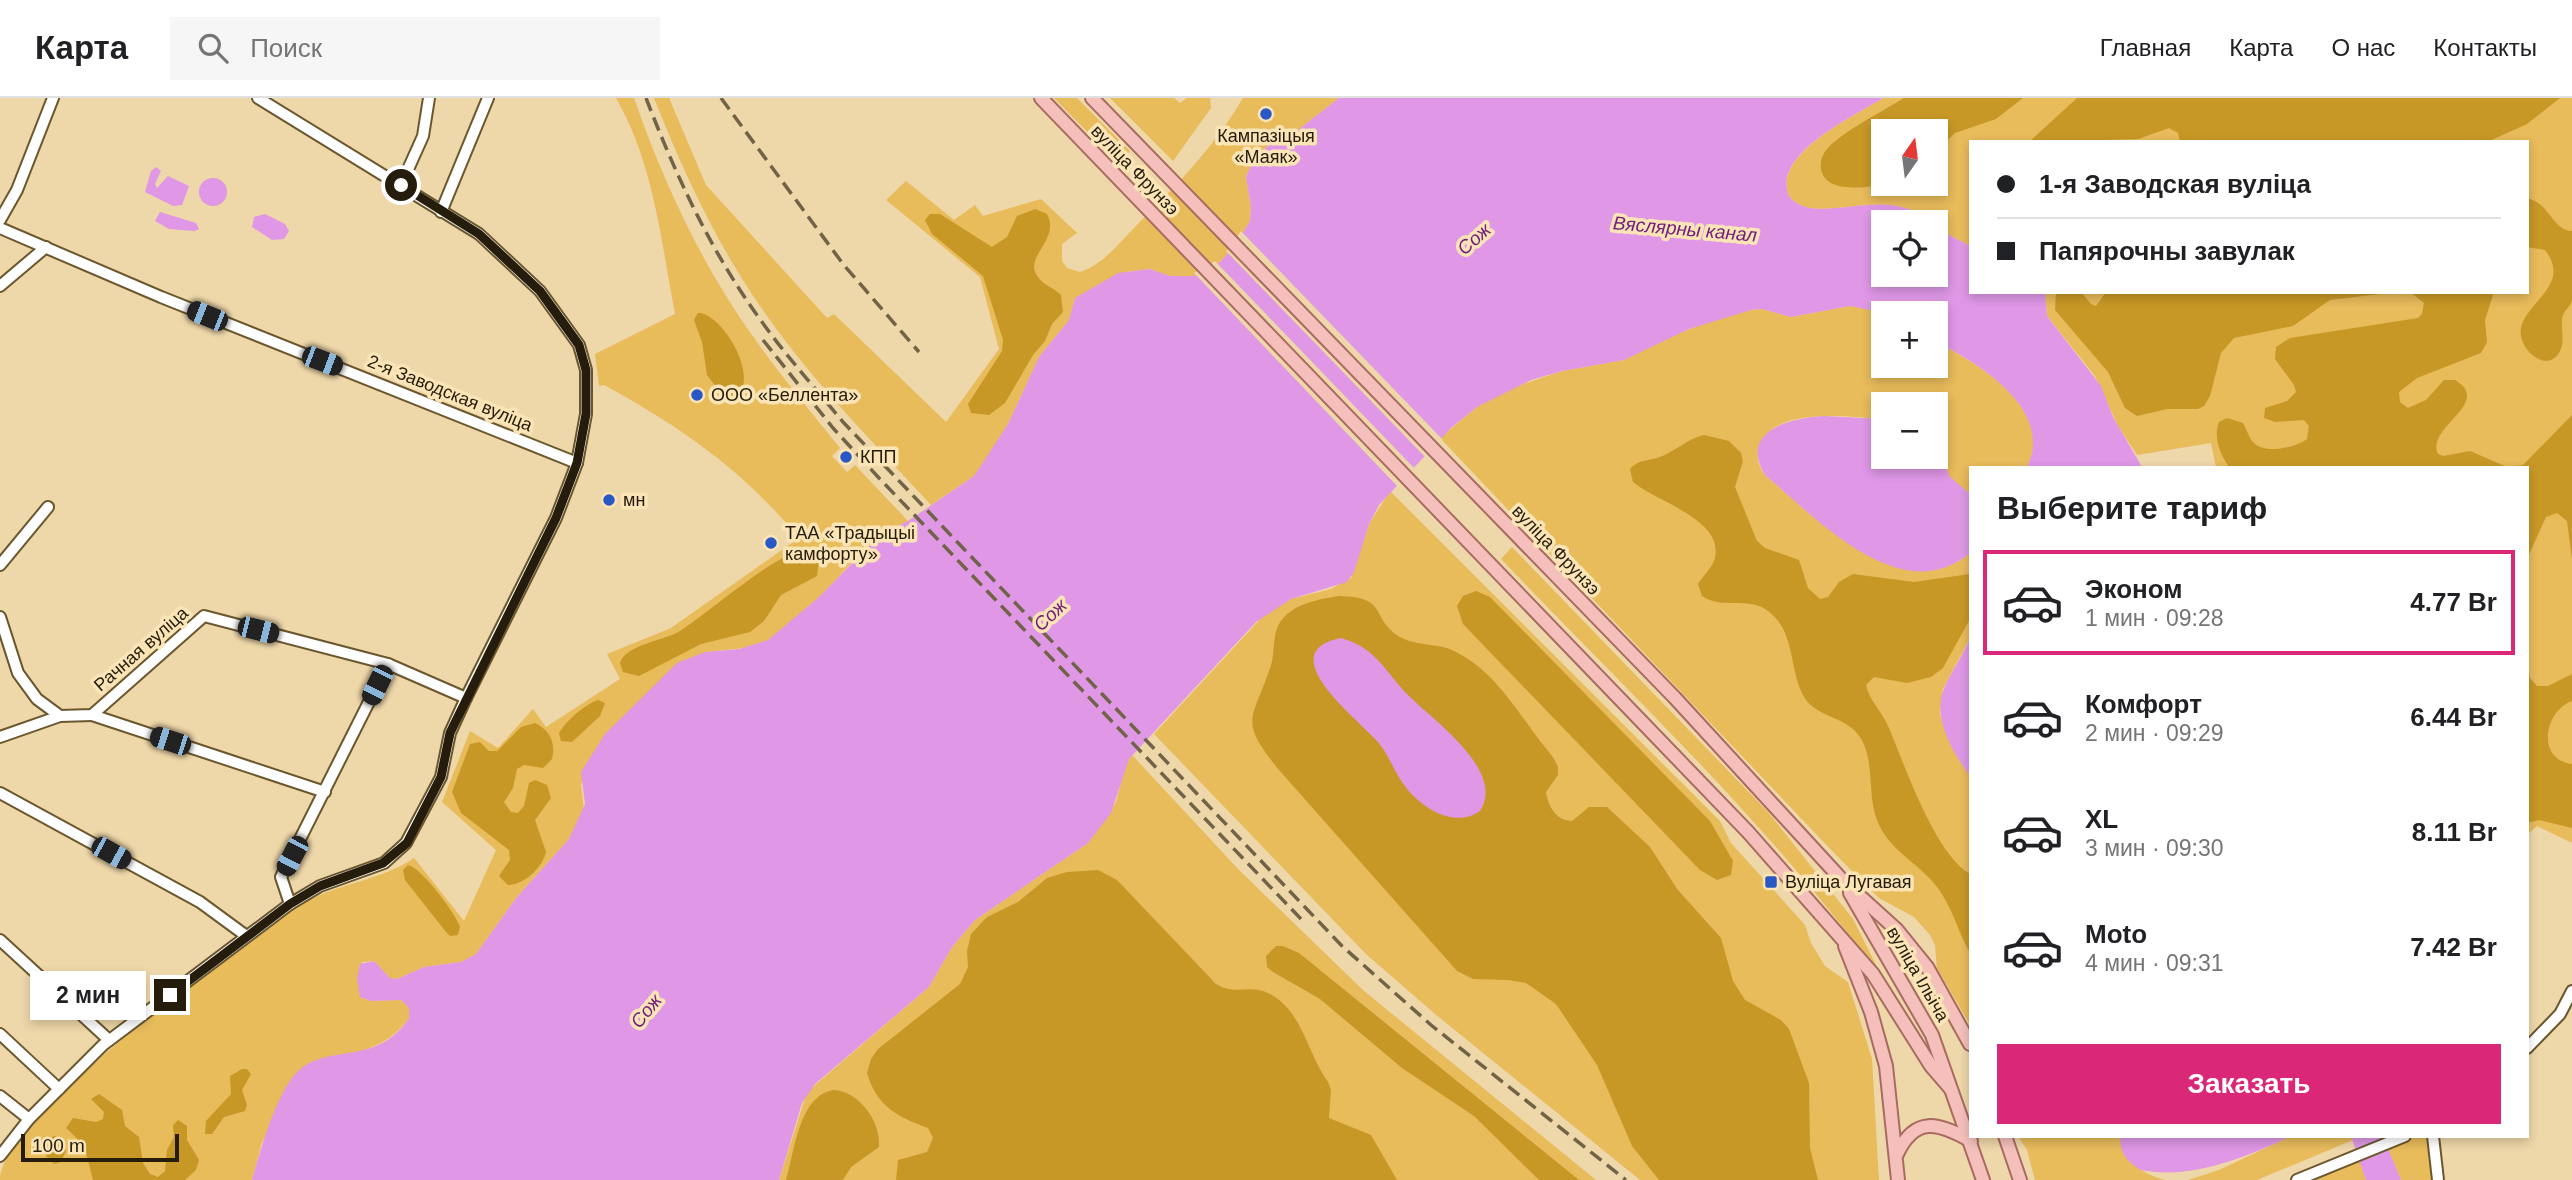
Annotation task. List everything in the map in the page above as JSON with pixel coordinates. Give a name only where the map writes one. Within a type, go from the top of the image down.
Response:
[{"type":"main road","name":"вуліца Фрунзэ","points":[[1041,98],[1648,725],[1842,936]]},
{"type":"main road","name":"вуліца Фрунзэ","points":[[1092,98],[1675,698],[1844,882],[1897,930],[1927,967],[1969,1042]]},
{"type":"main road","name":"вуліца Ільіча","points":[[1844,882],[1927,1024],[1969,1136]]},
{"type":"main road","name":"вуліца Ільіча","points":[[1842,936],[1873,974],[1931,1066],[1950,1088]]},
{"type":"main road","points":[[1842,936],[1871,1012],[1886,1066],[1898,1180]]},
{"type":"main road","points":[[1897,1154],[1911,1131],[1926,1125],[1954,1131],[1971,1141]]},
{"type":"main road","name":"вуліца Ільіча","points":[[1970,1138],[1983,1180]]},
{"type":"main road","points":[[2007,1138],[2020,1180]]},
{"type":"street","points":[[0,220],[17,190],[53,98]]},
{"type":"street","points":[[0,1156],[29,1119],[109,1040],[245,935],[320,886],[383,863],[407,843],[441,777],[450,733],[556,518],[577,463],[586,414],[586,370],[579,345],[540,291],[479,234],[258,98]]},
{"type":"street","points":[[401,185],[423,136],[429,98]]},
{"type":"street","points":[[441,212],[488,98]]},
{"type":"street","name":"2-я Заводская вуліца","points":[[0,228],[161,298],[577,463]]},
{"type":"street","points":[[0,286],[46,247]]},
{"type":"street","points":[[0,565],[48,507]]},
{"type":"street","name":"Рачная вуліца","points":[[0,737],[60,716],[92,715],[204,616],[388,664],[466,698]]},
{"type":"street","points":[[0,617],[18,673],[37,699],[60,716]]},
{"type":"street","points":[[290,904],[281,877],[388,664]]},
{"type":"street","points":[[92,715],[325,792]]},
{"type":"street","points":[[0,793],[200,902],[245,935]]},
{"type":"street","points":[[0,940],[109,1040]]},
{"type":"street","points":[[2529,1046],[2560,1014],[2572,991]]},
{"type":"street","points":[[0,1034],[59,1088]]},
{"type":"street","points":[[0,1096],[29,1119]]},
{"type":"street","points":[[2297,1180],[2400,1138]]},
{"type":"street","points":[[2433,1138],[2438,1180]]},
{"type":"shaded area","points":[[616,98],[634,98],[658,162],[702,255],[757,342],[840,448],[832,456],[847,472],[855,465],[908,521],[869,546],[805,612],[768,640],[745,647],[705,652],[581,784],[584,810],[569,839],[516,898],[476,954],[461,962],[424,967],[397,979],[390,978],[374,961],[362,962],[360,997],[371,1001],[401,1000],[409,1008],[409,1018],[400,1029],[378,1045],[352,1054],[311,1062],[262,1142],[252,1180],[0,1180],[11,1152],[40,1116],[82,1075],[184,989],[306,902],[388,871],[414,858],[464,921],[496,850],[442,802],[470,731],[498,748],[533,709],[546,727],[620,679],[607,654],[671,628],[799,538],[756,491],[709,452],[659,417],[604,385],[599,386],[595,354],[675,314],[648,176],[629,123]]},
{"type":"shaded area","points":[[654,98],[669,98],[706,185],[827,318],[834,314],[946,422],[999,349],[980,277],[886,200],[906,181],[954,220],[975,205],[983,216],[1041,199],[1077,233],[1062,244],[1062,261],[1067,268],[1080,272],[1111,252],[1180,180],[1220,133],[1243,98],[1339,98],[1285,140],[1269,145],[1253,161],[1246,177],[1251,207],[1250,221],[1238,241],[1220,262],[1194,276],[1170,276],[1150,269],[1125,272],[1075,298],[1069,320],[1039,357],[1008,424],[984,465],[974,476],[931,505],[825,390],[767,316],[718,238]]},
{"type":"shaded area","points":[[1054,98],[1077,98],[1130,151],[1118,163]]},
{"type":"shaded area","points":[[1110,98],[1174,98],[1180,103],[1187,98],[1210,98],[1211,108],[1173,161]]},
{"type":"shaded area","points":[[1883,98],[2572,98],[2572,843],[2537,826],[2529,833],[2529,466],[2216,466],[2211,443],[2137,455],[2118,426],[2095,376],[2047,316],[2045,294],[2529,294],[2529,140],[1969,140],[1969,245],[1948,234],[1948,210],[1909,210],[1893,205],[1816,209],[1801,205],[1789,196],[1787,180],[1804,151],[1819,138]]},
{"type":"shaded area","points":[[1904,98],[2023,98],[1996,119],[1955,133],[1948,140],[1948,119],[1871,119],[1871,187],[1839,186],[1824,177],[1821,169],[1825,151],[1852,129]]},
{"type":"shaded area","points":[[2077,98],[2560,98],[2527,124],[2491,140],[2180,140],[2178,133],[2169,128],[2138,139],[2031,140]]},
{"type":"shaded area","points":[[2529,199],[2541,205],[2559,226],[2572,231],[2572,301],[2563,316],[2560,351],[2548,361],[2541,360],[2528,351],[2521,336],[2525,318],[2551,283],[2552,262],[2545,250],[2529,247]]},
{"type":"shaded area","points":[[1035,209],[1047,214],[1050,223],[1034,270],[1040,280],[1061,295],[1063,312],[1052,324],[1045,341],[1033,355],[1005,403],[989,415],[971,413],[968,404],[1002,351],[1003,340],[983,276],[932,234],[925,220],[930,214],[940,214],[992,247],[1007,237],[1017,216]]},
{"type":"shaded area","points":[[2056,294],[2083,294],[2096,306],[2105,294],[2380,294],[2330,300],[2293,326],[2234,338],[2221,353],[2210,396],[2204,406],[2198,409],[2167,409],[2137,416],[2125,408],[2108,372],[2055,310]]},
{"type":"shaded area","points":[[2413,294],[2492,294],[2485,320],[2487,342],[2481,353],[2417,378],[2399,392],[2400,402],[2408,408],[2426,400],[2444,380],[2455,380],[2465,389],[2467,397],[2441,434],[2437,444],[2438,454],[2443,456],[2470,451],[2505,466],[2228,466],[2217,439],[2219,422],[2227,418],[2243,423],[2254,443],[2266,449],[2289,447],[2307,439],[2309,426],[2304,420],[2275,422],[2264,418],[2265,408],[2287,401],[2296,392],[2275,359],[2276,347],[2290,338],[2418,318],[2422,314],[2424,303]]},
{"type":"shaded area","points":[[1850,306],[1871,308],[1871,378],[1948,378],[1948,348],[1972,362],[2008,391],[2022,408],[2031,426],[2033,446],[2027,466],[1969,466],[1969,493],[1958,486],[1945,469],[1948,469],[1948,392],[1871,392],[1871,418],[1815,416],[1797,419],[1781,424],[1769,432],[1760,444],[1758,452],[1759,464],[1765,475],[1809,513],[1861,551],[1888,564],[1916,571],[1944,568],[1969,554],[1969,640],[1943,689],[1940,715],[1957,756],[1969,774],[1969,1023],[1937,968],[1935,945],[1930,935],[1914,917],[1879,898],[1836,855],[1440,438],[1477,407],[1514,387],[1562,371],[1624,360],[1708,322],[1762,309],[1791,317]]},
{"type":"shaded area","points":[[698,313],[707,315],[716,322],[735,346],[744,375],[743,388],[736,399],[724,397],[707,375],[702,342],[694,320]]},
{"type":"shaded area","points":[[2572,415],[2572,560],[2567,521],[2557,513],[2546,517],[2529,555],[2529,466],[2515,466],[2523,465]]},
{"type":"shaded area","points":[[1704,435],[1729,441],[1741,453],[1743,461],[1735,487],[1757,541],[1765,548],[1799,560],[1808,588],[1820,599],[1828,597],[1839,582],[1853,574],[1914,582],[1969,574],[1969,621],[1943,668],[1931,677],[1907,683],[1874,677],[1866,685],[1889,728],[1933,829],[1957,864],[1969,873],[1969,951],[1947,902],[1937,887],[1882,831],[1874,810],[1868,756],[1860,737],[1846,724],[1814,708],[1802,693],[1787,639],[1777,619],[1768,611],[1752,604],[1718,602],[1702,596],[1698,584],[1714,561],[1715,547],[1710,534],[1687,513],[1633,482],[1630,469],[1636,464],[1663,456]]},
{"type":"shaded area","points":[[1390,491],[1720,821],[1731,843],[1805,925],[1811,943],[1825,966],[1848,982],[1872,1059],[1879,1180],[1640,1180],[1435,1014],[1366,954],[1154,734],[1264,615],[1291,599],[1331,589],[1351,578],[1369,524]]},
{"type":"shaded area","points":[[1512,547],[1768,812],[1853,919],[1886,985],[1798,872],[1750,818],[1652,713],[1501,559]]},
{"type":"shaded area","points":[[807,549],[819,559],[817,576],[781,595],[764,621],[750,632],[701,644],[639,676],[623,672],[620,663],[630,651],[680,631],[761,571]]},
{"type":"shaded area","points":[[1476,591],[1490,597],[1710,821],[1733,861],[1731,875],[1717,880],[1700,870],[1463,624],[1457,606],[1463,596]]},
{"type":"shaded area","points":[[1339,596],[1366,600],[1373,604],[1385,623],[1400,637],[1452,650],[1491,678],[1512,702],[1558,767],[1558,775],[1546,792],[1557,816],[1572,821],[1589,807],[1607,807],[1650,847],[1677,889],[1721,938],[1733,981],[1745,1000],[1781,1020],[1789,1029],[1809,1083],[1810,1148],[1818,1180],[1659,1180],[1632,1146],[1597,1065],[1556,1004],[1526,983],[1473,979],[1457,971],[1279,770],[1258,740],[1252,720],[1271,664],[1278,626],[1299,606]]},
{"type":"shaded area","points":[[2529,672],[2537,686],[2548,686],[2572,674],[2572,701],[2562,706],[2555,714],[2548,735],[2553,754],[2561,761],[2572,764],[2572,828],[2539,820],[2529,822]]},
{"type":"shaded area","points":[[598,700],[605,703],[600,716],[572,742],[561,741],[559,733],[566,723]]},
{"type":"shaded area","points":[[535,723],[545,729],[551,738],[552,759],[543,768],[524,765],[517,769],[513,788],[504,802],[511,812],[518,813],[524,806],[529,783],[535,780],[547,785],[551,798],[535,820],[546,852],[532,874],[520,882],[508,885],[499,876],[510,860],[509,850],[461,813],[452,792],[470,744],[480,742],[489,751],[497,751],[521,727]]},
{"type":"shaded area","points":[[1132,755],[1240,871],[1364,991],[1596,1180],[779,1180],[807,1092],[929,987],[952,947],[975,920],[1088,843],[1116,802],[1126,764]]},
{"type":"shaded area","points":[[408,865],[429,882],[445,902],[460,927],[458,935],[450,936],[446,932],[405,880],[403,870]]},
{"type":"shaded area","points":[[1098,870],[1117,880],[1216,984],[1230,989],[1254,989],[1268,993],[1289,1010],[1331,1090],[1329,1118],[1371,1135],[1397,1180],[896,1180],[898,1160],[927,1152],[933,1138],[928,1128],[898,1115],[883,1102],[871,1085],[867,1073],[871,1059],[878,1049],[960,984],[968,967],[967,951],[971,934],[987,917],[1018,902],[1047,878],[1067,872]]},
{"type":"shaded area","points":[[1276,946],[1299,953],[1579,1180],[1539,1180],[1474,1116],[1402,1068],[1320,999],[1267,967],[1266,956]]},
{"type":"shaded area","points":[[247,1069],[251,1074],[242,1090],[247,1105],[245,1111],[224,1117],[212,1134],[205,1134],[206,1121],[231,1094],[230,1076]]},
{"type":"shaded area","points":[[834,1090],[852,1096],[867,1110],[879,1137],[879,1147],[851,1167],[843,1180],[786,1180],[806,1113],[822,1094]]},
{"type":"shaded area","points":[[99,1094],[122,1110],[125,1126],[139,1137],[143,1163],[150,1174],[158,1177],[165,1171],[167,1150],[174,1137],[173,1125],[178,1120],[187,1126],[187,1140],[199,1160],[196,1170],[185,1180],[93,1180],[84,1145],[66,1128],[73,1118],[96,1122],[103,1119],[104,1112],[91,1099]]},
{"type":"shaded area","points":[[54,1136],[61,1138],[66,1151],[61,1162],[54,1164],[46,1156],[49,1139]]},
{"type":"shaded area","points":[[2019,1138],[2120,1138],[2124,1152],[2135,1165],[2166,1180],[2035,1180],[2027,1150]]},
{"type":"shaded area","points":[[2287,1138],[2353,1140],[2257,1180],[2188,1180],[2219,1170]]},
{"type":"shaded area","points":[[2384,1138],[2433,1138],[2436,1180],[2401,1180]]},
{"type":"shaded area","points":[[2359,1156],[2366,1180],[2301,1180]]},
{"type":"water","points":[[1339,98],[1883,98],[1836,126],[1803,151],[1792,166],[1787,180],[1789,196],[1801,205],[1816,209],[1893,205],[1909,210],[1871,210],[1871,287],[1948,287],[1948,234],[1969,245],[1969,294],[2045,294],[2047,316],[2101,386],[2113,417],[2141,466],[2027,466],[2033,446],[2031,426],[2022,408],[2008,391],[1972,362],[1948,348],[1948,301],[1871,301],[1871,310],[1850,306],[1791,317],[1762,309],[1751,310],[1689,329],[1624,360],[1562,371],[1531,380],[1477,407],[1451,428],[1379,505],[1369,524],[1354,572],[1347,582],[1291,599],[1256,622],[1129,759],[1111,813],[1088,843],[975,920],[952,947],[929,987],[815,1084],[802,1103],[779,1180],[252,1180],[271,1119],[294,1076],[316,1060],[371,1048],[384,1042],[409,1018],[409,1008],[401,1000],[371,1001],[360,997],[357,978],[360,964],[374,961],[390,978],[397,979],[424,967],[461,962],[476,954],[516,898],[569,839],[585,804],[581,772],[605,734],[677,663],[705,652],[739,649],[768,640],[819,597],[880,535],[908,521],[974,476],[1008,424],[1039,357],[1069,320],[1075,298],[1118,273],[1150,269],[1170,276],[1194,276],[1220,262],[1238,241],[1250,221],[1251,207],[1246,177],[1253,160],[1269,145],[1285,140]]},
{"type":"water","points":[[156,167],[161,171],[155,184],[157,188],[168,176],[189,186],[182,205],[173,206],[145,192],[151,171]]},
{"type":"water","points":[[213,178],[223,182],[227,192],[223,202],[213,206],[203,202],[199,192],[203,182]]},
{"type":"water","points":[[160,212],[196,223],[199,229],[169,229],[155,221]]},
{"type":"water","points":[[265,214],[285,224],[289,231],[284,239],[272,240],[252,227],[254,217]]},
{"type":"water","points":[[1824,416],[1871,418],[1871,469],[1946,469],[1950,477],[1969,493],[1969,554],[1943,568],[1916,571],[1888,565],[1860,552],[1808,513],[1765,475],[1758,460],[1758,447],[1763,437],[1772,429],[1797,420]]},
{"type":"water","points":[[1341,638],[1372,654],[1409,696],[1464,748],[1476,764],[1483,780],[1485,796],[1480,811],[1470,816],[1448,817],[1427,807],[1409,791],[1381,746],[1339,703],[1316,671],[1314,657],[1321,646]]},
{"type":"water","points":[[1969,640],[1969,774],[1950,745],[1940,710],[1945,686]]},
{"type":"water","points":[[2120,1138],[2287,1138],[2237,1159],[2179,1172],[2141,1170],[2131,1164],[2121,1147]]},
{"type":"water","points":[[2352,1138],[2384,1138],[2401,1180],[2366,1180]]},
{"type":"pier","points":[[1241,231],[1443,440],[1426,458],[1226,251]]},
{"type":"pier","points":[[1215,261],[1415,469],[1398,487],[1194,273]]},
{"type":"railway","points":[[646,98],[683,185],[727,269],[772,335],[843,422],[1342,946],[1431,1025],[1626,1180]]},
{"type":"railway","points":[[721,98],[843,264],[919,352]]},
{"type":"railway","points":[[763,340],[833,428],[879,478],[1301,919]]},
{"type":"place","name":"Кампазіцыя «Маяк»","points":[[1266,114]]},
{"type":"place","name":"ООО «Беллента»","points":[[697,395]]},
{"type":"place","name":"КПП","points":[[846,457]]},
{"type":"place","name":"мн","points":[[609,500]]},
{"type":"place","name":"ТАА «Традыцыі камфорту»","points":[[771,543]]},
{"type":"place","name":"Вуліца Лугавая","points":[[1771,882]]},
{"type":"route","points":[[170,995],[245,935],[290,904],[320,886],[383,863],[407,843],[441,777],[443,756],[450,733],[556,518],[577,463],[586,414],[586,370],[579,345],[540,291],[479,234],[401,185]]},
{"type":"water label","name":"Вяслярны канал","points":[[1685,229]]},
{"type":"water label","name":"Сож","points":[[1474,239]]},
{"type":"water label","name":"Сож","points":[[1050,615]]},
{"type":"water label","name":"Сож","points":[[646,1011]]}]
